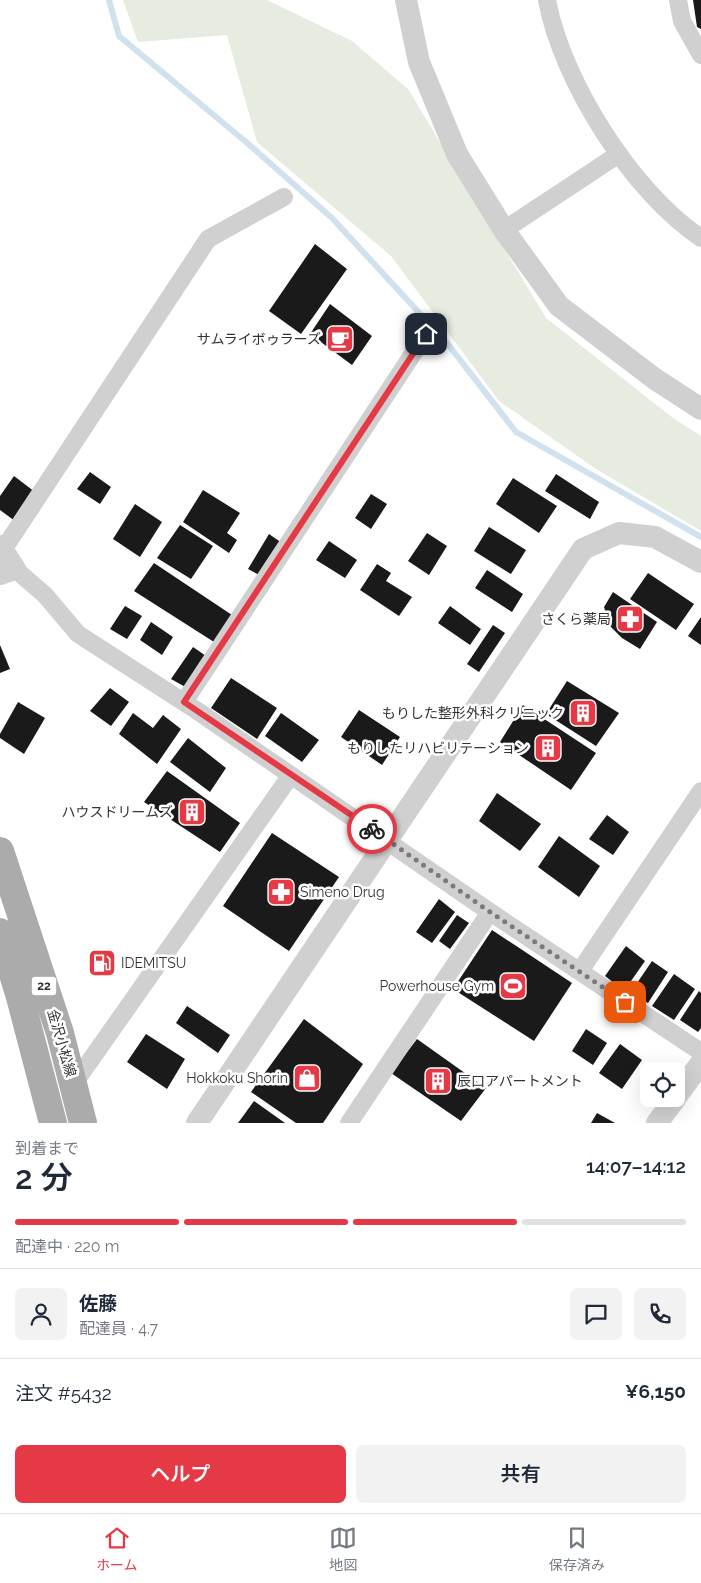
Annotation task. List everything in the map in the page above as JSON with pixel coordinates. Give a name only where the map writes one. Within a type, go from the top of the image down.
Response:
[{"type":"main road","name":"金沢小松線","points":[[0,850],[60,1033],[83,1123]]},
{"type":"main road","name":"金沢小松線","points":[[0,932],[20,997],[53,1123]]},
{"type":"street","points":[[406,0],[419,62],[457,154],[504,230],[560,306],[654,380],[701,409]]},
{"type":"street","points":[[547,0],[552,26],[581,93],[619,154],[652,197],[699,231]]},
{"type":"street","points":[[678,0],[682,21],[701,54]]},
{"type":"street","points":[[504,230],[619,154]]},
{"type":"street","points":[[284,197],[208,239],[2,548],[8,572],[45,595],[78,634],[184,702],[388,840],[490,912],[701,1052]]},
{"type":"street","points":[[184,702],[426,334]]},
{"type":"street","points":[[197,1123],[583,549],[619,533],[655,537],[701,562]]},
{"type":"street","points":[[73,1085],[291,774]]},
{"type":"street","points":[[580,971],[701,791]]},
{"type":"street","points":[[349,1123],[490,912]]},
{"type":"street","points":[[685,1085],[701,1063]]},
{"type":"street","points":[[657,1123],[669,1107]]},
{"type":"shaded area","points":[[123,0],[267,0],[352,41],[408,89],[546,318],[673,418],[701,436],[701,531],[596,469],[499,401],[391,256],[257,142],[227,35],[138,42]]},
{"type":"building","points":[[693,0],[701,0],[701,29],[697,27]]},
{"type":"building","points":[[315,244],[347,269],[301,334],[269,311]]},
{"type":"building","points":[[330,304],[372,336],[352,365],[310,334]]},
{"type":"building","points":[[90,472],[111,487],[100,504],[77,489]]},
{"type":"building","points":[[556,474],[599,502],[590,519],[545,491]]},
{"type":"building","points":[[14,476],[39,495],[19,524],[0,510],[0,496]]},
{"type":"building","points":[[513,478],[557,506],[539,533],[496,504]]},
{"type":"building","points":[[203,490],[240,513],[227,533],[237,540],[229,553],[183,522]]},
{"type":"building","points":[[371,494],[387,504],[371,529],[355,518]]},
{"type":"building","points":[[135,504],[162,522],[140,557],[113,539]]},
{"type":"building","points":[[180,525],[213,546],[191,579],[157,558]]},
{"type":"building","points":[[489,527],[526,550],[511,574],[474,551]]},
{"type":"building","points":[[427,533],[447,546],[429,575],[408,561]]},
{"type":"building","points":[[269,534],[282,543],[261,576],[248,569]]},
{"type":"building","points":[[329,541],[357,560],[345,578],[316,560]]},
{"type":"building","points":[[154,563],[232,615],[214,642],[134,591]]},
{"type":"building","points":[[377,564],[391,573],[386,581],[412,597],[399,616],[360,590]]},
{"type":"building","points":[[487,570],[523,594],[512,612],[475,588]]},
{"type":"building","points":[[648,573],[694,604],[676,630],[630,599]]},
{"type":"building","name":"さくら薬局","points":[[613,592],[657,622],[640,649],[622,638],[610,626],[604,607]]},
{"type":"building","points":[[125,606],[142,616],[127,639],[110,629]]},
{"type":"building","points":[[450,606],[481,629],[470,645],[438,623]]},
{"type":"building","points":[[701,617],[701,645],[688,636]]},
{"type":"building","points":[[151,622],[173,637],[162,655],[140,640]]},
{"type":"building","points":[[493,625],[505,633],[479,672],[467,664]]},
{"type":"building","points":[[0,645],[10,669],[0,673]]},
{"type":"building","points":[[193,647],[209,658],[189,689],[171,679]]},
{"type":"building","points":[[231,678],[277,708],[257,739],[211,708]]},
{"type":"building","name":"もりした整形外科クリニック","points":[[567,681],[619,713],[596,746],[546,714]]},
{"type":"building","points":[[110,688],[129,702],[111,726],[90,711]]},
{"type":"building","points":[[18,702],[45,718],[24,754],[0,738],[0,734]]},
{"type":"building","name":"もりしたリハビリテーション","points":[[523,705],[596,753],[571,790],[500,742]]},
{"type":"building","points":[[359,710],[400,737],[382,765],[341,737]]},
{"type":"building","points":[[133,713],[153,728],[163,715],[181,729],[157,764],[119,734]]},
{"type":"building","points":[[281,713],[319,740],[302,762],[265,736]]},
{"type":"building","points":[[188,738],[226,768],[210,792],[170,762]]},
{"type":"building","name":"ハウスドリームズ","points":[[167,771],[240,823],[220,852],[144,802]]},
{"type":"building","points":[[497,793],[541,824],[520,851],[479,821]]},
{"type":"building","points":[[607,815],[629,832],[613,855],[589,839]]},
{"type":"building","name":"Simeno Drug","points":[[272,833],[339,877],[289,951],[223,906]]},
{"type":"building","points":[[559,836],[600,866],[579,897],[538,867]]},
{"type":"building","points":[[439,899],[455,912],[432,943],[416,932]]},
{"type":"building","points":[[457,915],[469,923],[450,949],[439,941]]},
{"type":"building","name":"Powerhouse Gym","points":[[492,930],[572,983],[534,1041],[453,989]]},
{"type":"building","points":[[626,946],[645,961],[624,991],[605,976]]},
{"type":"building","points":[[652,961],[668,972],[648,1003],[631,992]]},
{"type":"building","points":[[674,974],[695,989],[674,1020],[652,1006]]},
{"type":"building","points":[[699,991],[701,993],[701,1028],[698,1032],[680,1020]]},
{"type":"building","points":[[187,1006],[230,1035],[218,1053],[176,1023]]},
{"type":"building","name":"Hokkoku Shorin","points":[[304,1019],[363,1064],[323,1123],[296,1123],[251,1092]]},
{"type":"building","points":[[586,1029],[607,1043],[593,1065],[572,1051]]},
{"type":"building","points":[[146,1034],[185,1059],[167,1089],[127,1062]]},
{"type":"building","name":"辰口アパートメント","points":[[417,1039],[486,1088],[461,1121],[391,1073]]},
{"type":"building","points":[[620,1044],[642,1060],[622,1089],[599,1073]]},
{"type":"building","points":[[254,1101],[285,1123],[238,1123]]},
{"type":"building","points":[[597,1113],[615,1123],[591,1123]]},
{"type":"waterway","points":[[109,0],[119,36],[246,142],[332,218],[447,343],[516,432],[701,537]]},
{"type":"way so far","points":[[372,829],[490,912],[625,1002]]},
{"type":"place","name":"サムライボゥラーズ","points":[[340,339]]},
{"type":"place","name":"さくら薬局","points":[[630,619]]},
{"type":"place","name":"もりした整形外科クリニック","points":[[583,713]]},
{"type":"place","name":"もりしたリハビリテーション","points":[[548,748]]},
{"type":"place","name":"ハウスドリームズ","points":[[192,812]]},
{"type":"place","name":"Simeno Drug","points":[[281,892]]},
{"type":"place","name":"IDEMITSU","points":[[102,963]]},
{"type":"place","name":"Powerhouse Gym","points":[[513,986]]},
{"type":"place","name":"Hokkoku Shorin","points":[[307,1078]]},
{"type":"place","name":"辰口アパートメント","points":[[438,1081]]},
{"type":"route","points":[[372,829],[184,702],[426,334]]}]
